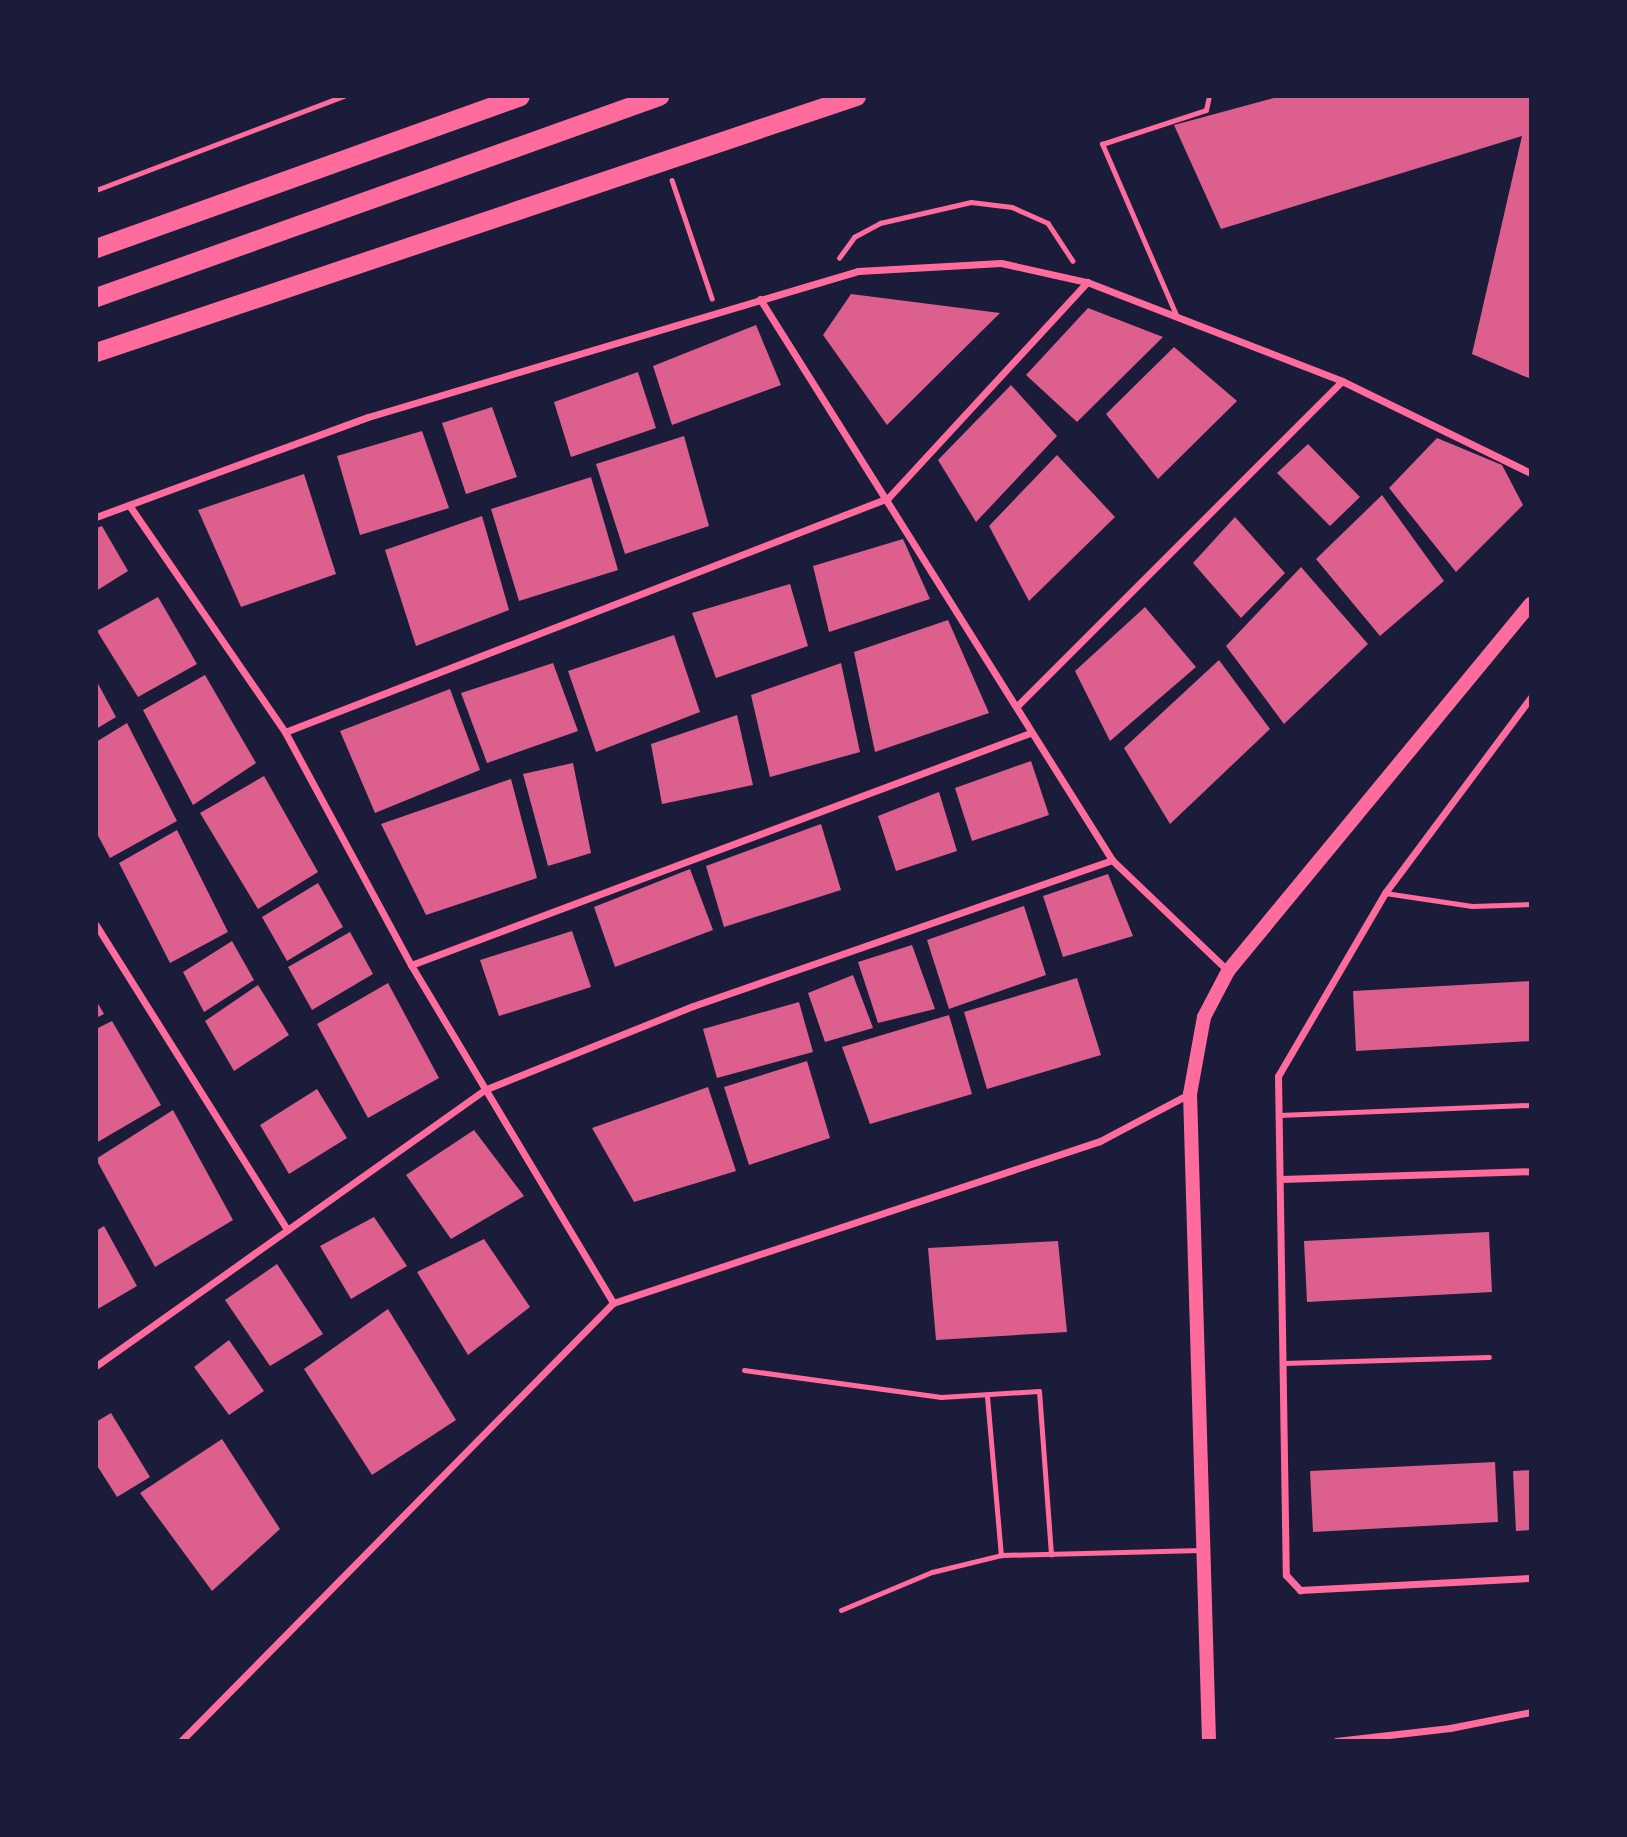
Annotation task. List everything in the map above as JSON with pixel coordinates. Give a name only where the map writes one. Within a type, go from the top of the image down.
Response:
[{"type":"highway","points":[[96,248],[520,96]]},
{"type":"highway","points":[[96,297],[659,96]]},
{"type":"highway","points":[[96,352],[856,96]]},
{"type":"main road","points":[[1209,1741],[1201,1550],[1190,1094],[1204,1017],[1228,971],[1531,604]]},
{"type":"street","points":[[96,517],[368,417],[859,271],[1001,264],[1087,282],[1342,382],[1531,473]]},
{"type":"street","points":[[285,732],[888,498],[1087,282]]},
{"type":"street","points":[[760,299],[888,498],[1017,705],[1030,733],[1112,860],[1228,971]]},
{"type":"street","points":[[1017,705],[1342,382]]},
{"type":"street","points":[[129,505],[285,732],[411,965],[612,1303]]},
{"type":"street","points":[[1531,697],[1385,893],[1279,1076],[1286,1575],[1300,1590],[1531,1578]]},
{"type":"street","points":[[411,965],[1030,733]]},
{"type":"street","points":[[96,1366],[484,1090],[693,1006],[1112,860]]},
{"type":"street","points":[[96,925],[287,1230]]},
{"type":"street","points":[[181,1741],[612,1303],[1100,1141],[1190,1094]]},
{"type":"street","points":[[1281,1179],[1531,1171]]},
{"type":"street","points":[[1336,1741],[1450,1728],[1531,1712]]},
{"type":"lane","points":[[96,190],[344,96]]},
{"type":"lane","points":[[1177,317],[1102,144],[1206,110],[1209,96]]},
{"type":"lane","points":[[1385,893],[1472,906],[1531,904]]},
{"type":"lane","points":[[1279,1115],[1531,1105]]},
{"type":"lane","points":[[1283,1363],[1489,1357]]},
{"type":"lane","points":[[744,1370],[941,1397],[1039,1391],[1051,1555]]},
{"type":"lane","points":[[987,1396],[1001,1555]]},
{"type":"lane","points":[[841,1610],[932,1572],[1001,1555],[1201,1550]]},
{"type":"path","points":[[665,159],[717,312]]},
{"type":"path","points":[[832,279],[845,248],[866,229],[951,204],[971,202],[1012,207],[1048,223],[1087,282]]},
{"type":"building","points":[[1281,96],[1531,96],[1531,379],[1472,354],[1522,136],[1221,229],[1174,125]]},
{"type":"building","points":[[851,294],[1000,313],[887,425],[823,335]]},
{"type":"building","points":[[1088,308],[1163,337],[1077,422],[1026,375]]},
{"type":"building","points":[[756,325],[781,385],[672,425],[653,366]]},
{"type":"building","points":[[1174,347],[1237,401],[1158,479],[1106,414]]},
{"type":"building","points":[[638,372],[656,428],[571,457],[554,402]]},
{"type":"building","points":[[1011,385],[1057,436],[976,522],[938,460]]},
{"type":"building","points":[[492,407],[517,477],[466,494],[442,423]]},
{"type":"building","points":[[422,431],[449,508],[360,535],[337,456]]},
{"type":"building","points":[[684,436],[709,526],[625,554],[596,464]]},
{"type":"building","points":[[1437,438],[1502,465],[1523,505],[1456,572],[1389,488]]},
{"type":"building","points":[[1308,444],[1360,497],[1330,526],[1277,473]]},
{"type":"building","points":[[1057,455],[1115,517],[1029,601],[989,526]]},
{"type":"building","points":[[304,474],[336,574],[241,607],[198,510]]},
{"type":"building","points":[[591,477],[618,570],[519,601],[491,509]]},
{"type":"building","points":[[1382,495],[1444,581],[1380,636],[1316,559]]},
{"type":"building","points":[[482,516],[509,610],[416,646],[385,550]]},
{"type":"building","points":[[1235,517],[1285,573],[1241,618],[1193,563]]},
{"type":"building","points":[[102,526],[128,571],[96,591],[96,528]]},
{"type":"building","points":[[903,539],[930,599],[829,632],[813,566]]},
{"type":"building","points":[[1301,567],[1368,644],[1284,724],[1226,646]]},
{"type":"building","points":[[790,584],[808,646],[716,678],[692,613]]},
{"type":"building","points":[[158,597],[197,664],[138,697],[97,631]]},
{"type":"building","points":[[1145,607],[1196,667],[1110,741],[1075,671]]},
{"type":"building","points":[[948,620],[989,713],[875,752],[854,652]]},
{"type":"building","points":[[674,635],[700,712],[596,752],[568,671]]},
{"type":"building","points":[[1219,660],[1270,729],[1170,824],[1124,748]]},
{"type":"building","points":[[553,663],[578,731],[487,763],[461,693]]},
{"type":"building","points":[[841,663],[860,752],[770,777],[751,695]]},
{"type":"building","points":[[205,675],[256,763],[193,805],[143,710]]},
{"type":"building","points":[[96,680],[116,717],[96,729]]},
{"type":"building","points":[[450,689],[480,770],[375,813],[340,731]]},
{"type":"building","points":[[737,715],[753,785],[662,804],[651,744]]},
{"type":"building","points":[[127,723],[177,821],[110,858],[96,832],[96,742]]},
{"type":"building","points":[[1031,761],[1049,815],[972,841],[955,788]]},
{"type":"building","points":[[573,763],[591,853],[548,866],[523,774]]},
{"type":"building","points":[[264,776],[318,872],[258,909],[200,813]]},
{"type":"building","points":[[511,779],[537,878],[426,915],[381,824]]},
{"type":"building","points":[[939,792],[957,851],[896,871],[878,816]]},
{"type":"building","points":[[821,824],[841,890],[724,927],[706,866]]},
{"type":"building","points":[[177,830],[228,932],[170,963],[119,863]]},
{"type":"building","points":[[690,869],[713,930],[615,967],[594,907]]},
{"type":"building","points":[[1108,874],[1133,936],[1063,957],[1043,896]]},
{"type":"building","points":[[318,883],[343,927],[287,961],[262,917]]},
{"type":"building","points":[[1024,906],[1046,975],[949,1009],[927,940]]},
{"type":"building","points":[[572,931],[591,987],[499,1016],[480,960]]},
{"type":"building","points":[[350,932],[373,974],[312,1010],[288,967]]},
{"type":"building","points":[[232,941],[254,980],[204,1012],[183,972]]},
{"type":"building","points":[[912,945],[935,1009],[878,1023],[858,962]]},
{"type":"building","points":[[853,975],[873,1028],[825,1042],[808,993]]},
{"type":"building","points":[[1077,978],[1101,1055],[987,1089],[964,1012]]},
{"type":"building","points":[[1531,981],[1531,1041],[1356,1051],[1353,991]]},
{"type":"building","points":[[388,983],[439,1078],[368,1118],[317,1024]]},
{"type":"building","points":[[258,985],[289,1035],[234,1071],[205,1021]]},
{"type":"building","points":[[96,1000],[104,1014],[96,1018]]},
{"type":"building","points":[[799,1002],[813,1052],[717,1078],[703,1029]]},
{"type":"building","points":[[949,1015],[972,1094],[870,1124],[842,1047]]},
{"type":"building","points":[[112,1021],[161,1105],[96,1143],[96,1029]]},
{"type":"building","points":[[807,1061],[830,1138],[749,1165],[724,1087]]},
{"type":"building","points":[[708,1087],[736,1171],[634,1202],[592,1128]]},
{"type":"building","points":[[317,1089],[347,1138],[289,1174],[260,1125]]},
{"type":"building","points":[[173,1110],[233,1220],[155,1267],[96,1159]]},
{"type":"building","points":[[474,1130],[524,1196],[451,1239],[406,1175]]},
{"type":"building","points":[[374,1217],[407,1266],[351,1299],[320,1246]]},
{"type":"building","points":[[104,1226],[137,1286],[96,1310],[96,1231]]},
{"type":"building","points":[[1489,1232],[1492,1292],[1307,1302],[1304,1241]]},
{"type":"building","points":[[484,1239],[530,1307],[468,1355],[417,1272]]},
{"type":"building","points":[[1058,1241],[1067,1332],[936,1340],[928,1248]]},
{"type":"building","points":[[277,1264],[323,1334],[270,1366],[225,1300]]},
{"type":"building","points":[[388,1309],[456,1420],[372,1475],[304,1369]]},
{"type":"building","points":[[229,1340],[264,1391],[229,1415],[194,1367]]},
{"type":"building","points":[[111,1413],[150,1477],[117,1497],[96,1464],[96,1422]]},
{"type":"building","points":[[222,1439],[280,1529],[212,1591],[140,1493]]},
{"type":"building","points":[[1495,1462],[1498,1522],[1313,1532],[1310,1471]]},
{"type":"building","points":[[1531,1470],[1531,1530],[1516,1531],[1513,1471]]}]
